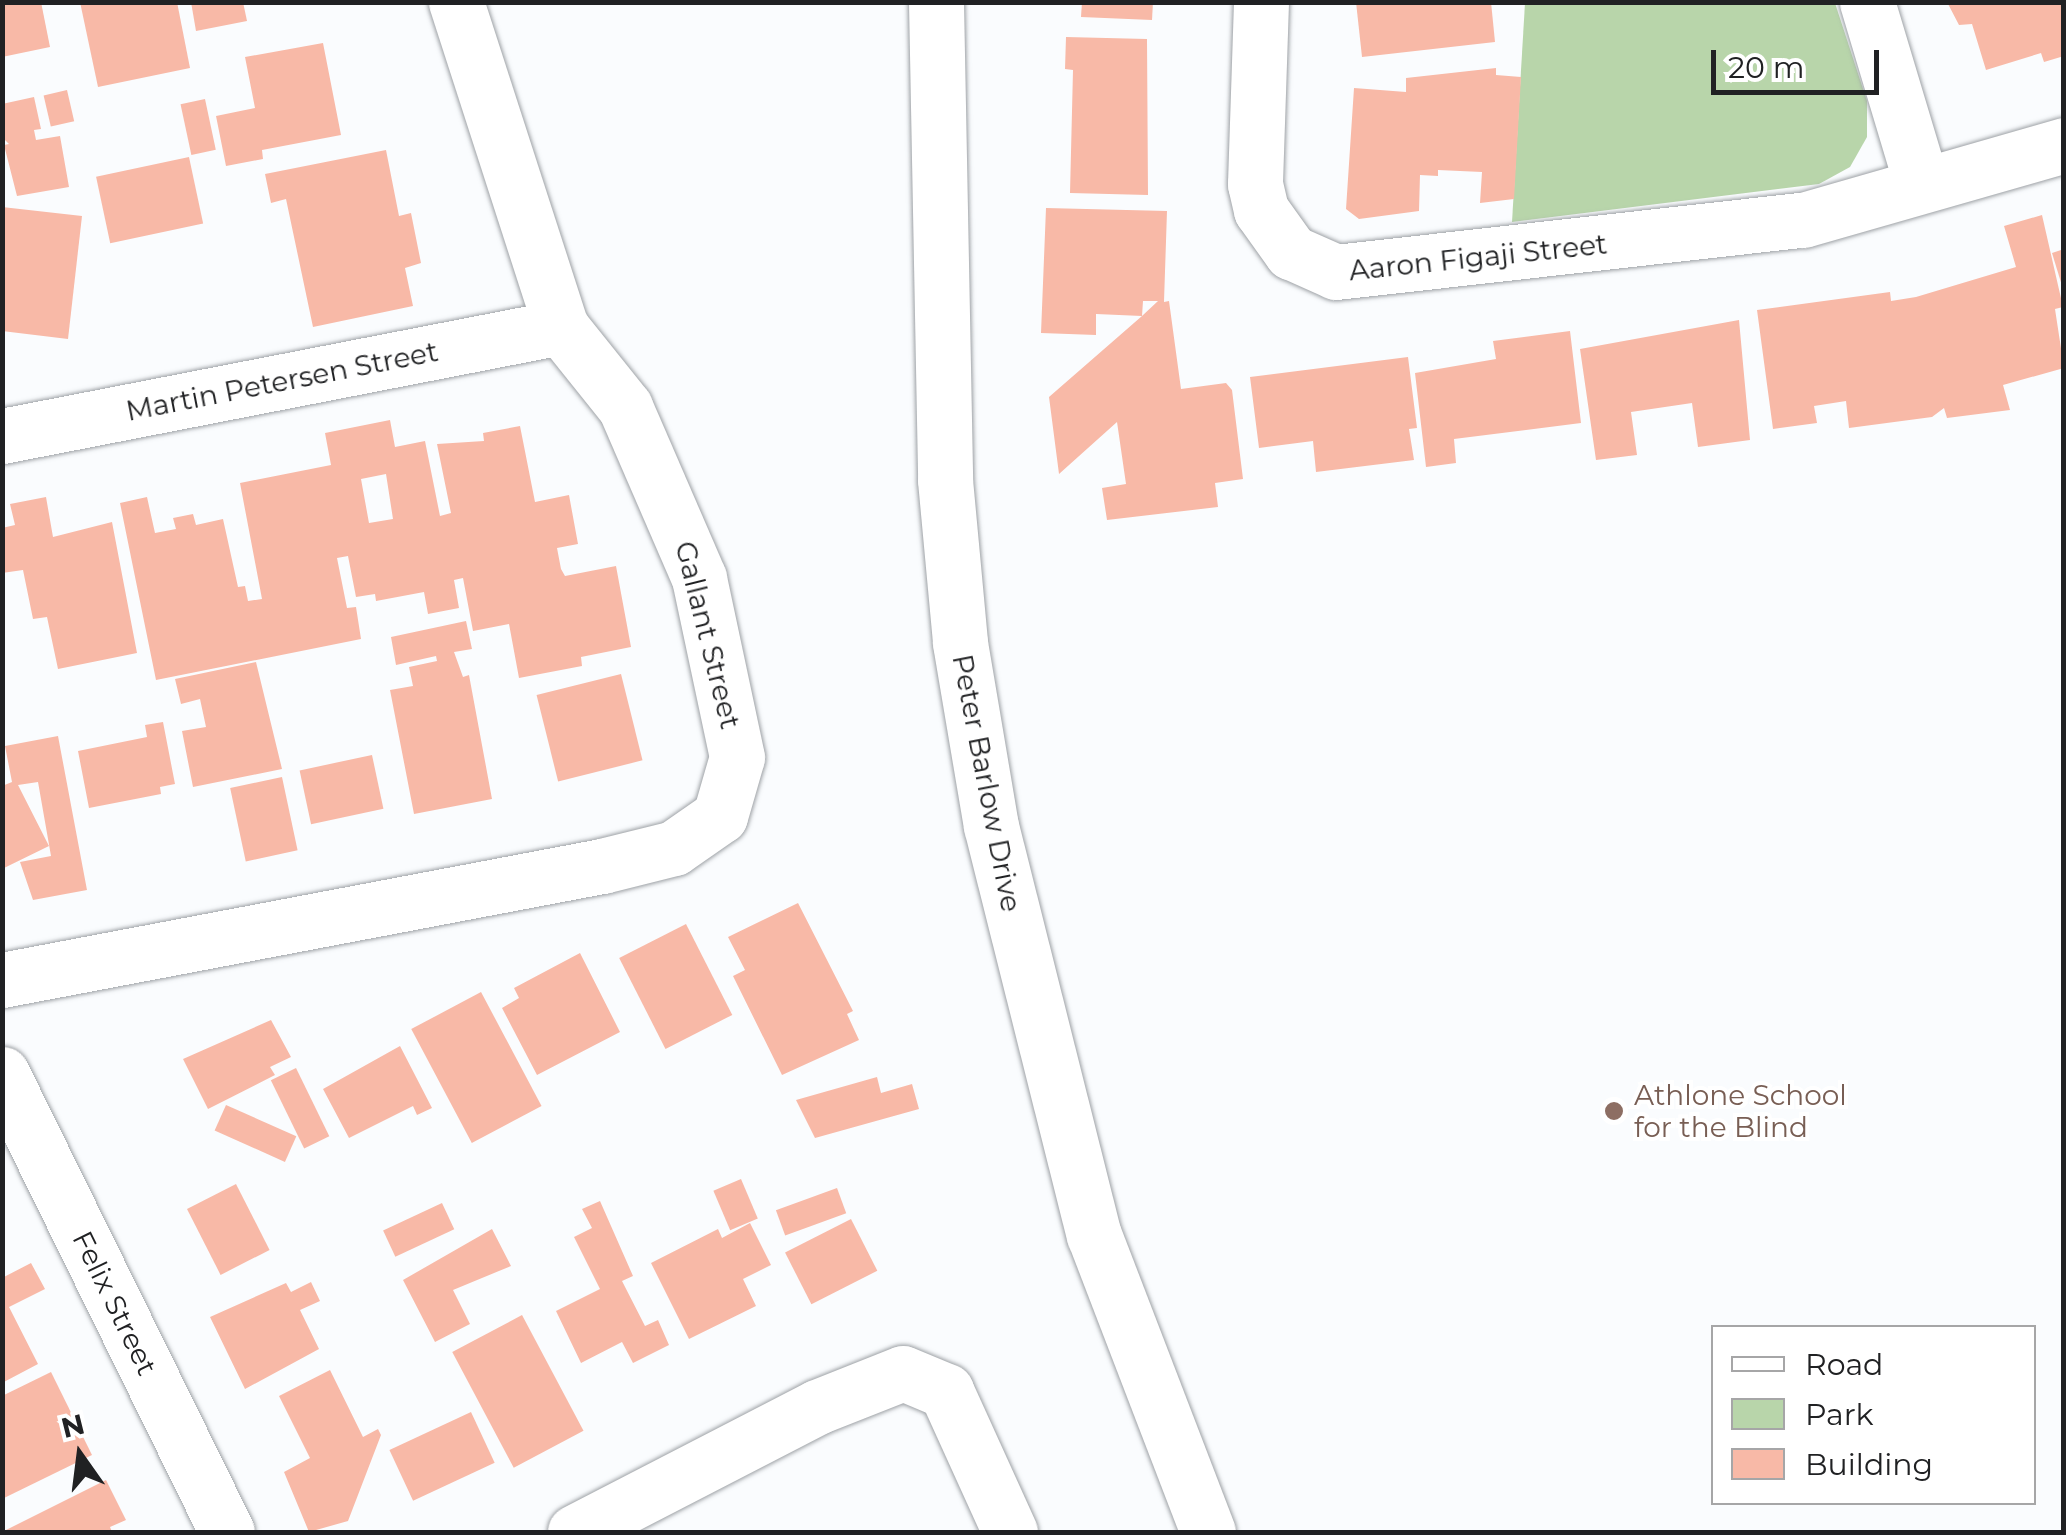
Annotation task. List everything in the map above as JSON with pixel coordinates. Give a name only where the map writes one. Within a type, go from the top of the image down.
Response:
[{"type":"street","name":"Gallant Street","points":[[2,980],[602,866],[674,848],[720,816],[737,757],[699,578],[625,407],[561,326],[456,2]]},
{"type":"street","name":"Peter Barlow Drive","points":[[936,2],[944,480],[960,643],[988,808],[1094,1235],[1208,1532]]},
{"type":"street","name":"Aaron Figaji Street","points":[[1260,2],[1255,184],[1262,210],[1291,252],[1336,272],[1803,220],[2064,145]]},
{"type":"street","points":[[1867,2],[1922,185]]},
{"type":"street","name":"Martin Petersen Street","points":[[2,436],[561,326]]},
{"type":"street","name":"Felix Street","points":[[2,1074],[227,1532]]},
{"type":"street","points":[[575,1532],[817,1407],[903,1373],[946,1391],[1010,1532]]},
{"type":"green space","points":[[1525,3],[1835,3],[1867,101],[1867,137],[1850,167],[1819,184],[1512,222]]},
{"type":"building","points":[[2,2],[41,2],[50,47],[2,57]]},
{"type":"building","points":[[80,2],[177,2],[190,68],[98,87]]},
{"type":"building","points":[[191,2],[243,2],[247,21],[196,31]]},
{"type":"building","points":[[1082,2],[1153,2],[1152,20],[1081,17]]},
{"type":"building","points":[[1356,2],[1491,2],[1495,42],[1362,57]]},
{"type":"building","points":[[1947,2],[2064,2],[2064,56],[2044,62],[2041,53],[1986,70],[1972,24],[1959,25]]},
{"type":"building","points":[[1066,37],[1147,39],[1148,195],[1070,193],[1073,70],[1065,69]]},
{"type":"building","points":[[323,43],[341,135],[262,150],[263,159],[226,166],[216,116],[255,108],[245,57]]},
{"type":"building","points":[[1496,68],[1496,75],[1521,77],[1514,199],[1480,203],[1482,172],[1438,170],[1438,176],[1420,175],[1419,211],[1359,219],[1346,209],[1354,88],[1406,92],[1406,78]]},
{"type":"building","points":[[67,90],[74,121],[51,127],[44,95]]},
{"type":"building","points":[[34,97],[41,129],[34,130],[36,140],[60,136],[69,187],[17,196],[4,145],[9,144],[2,137],[2,104]]},
{"type":"building","points":[[205,99],[216,150],[191,155],[181,104]]},
{"type":"building","points":[[386,150],[399,216],[411,213],[421,263],[405,268],[413,306],[313,327],[286,199],[271,203],[265,174]]},
{"type":"building","points":[[189,157],[203,224],[110,243],[96,177]]},
{"type":"building","points":[[2,207],[82,216],[68,339],[2,331]]},
{"type":"building","points":[[1046,208],[1167,211],[1164,302],[1169,301],[1181,389],[1226,383],[1232,390],[1243,479],[1215,483],[1218,507],[1107,520],[1102,488],[1126,484],[1117,422],[1059,474],[1049,397],[1142,316],[1096,314],[1096,335],[1041,333]],"holes":[[[1143,301],[1158,301],[1142,316]]]},
{"type":"building","points":[[2042,215],[2063,307],[2055,309],[2064,368],[2003,385],[2010,410],[1947,418],[1944,408],[1932,417],[1849,428],[1846,401],[1814,406],[1817,423],[1773,429],[1757,310],[1890,292],[1891,301],[1916,297],[2016,267],[2004,226]]},
{"type":"building","points":[[2064,249],[2064,289],[2063,289],[2052,253]]},
{"type":"building","points":[[1739,320],[1750,440],[1698,447],[1692,403],[1631,412],[1637,455],[1596,460],[1580,349]]},
{"type":"building","points":[[1570,331],[1581,423],[1454,439],[1456,463],[1426,467],[1415,373],[1496,359],[1493,341]]},
{"type":"building","points":[[1408,357],[1417,428],[1409,429],[1414,460],[1316,472],[1313,441],[1259,448],[1250,377]]},
{"type":"building","points":[[390,420],[395,447],[425,441],[440,516],[451,513],[437,444],[484,441],[483,433],[520,426],[535,502],[569,495],[578,544],[557,548],[561,569],[565,576],[616,566],[631,647],[581,657],[582,666],[519,678],[509,624],[473,631],[463,578],[454,580],[459,608],[428,614],[424,592],[376,601],[375,594],[356,597],[348,556],[337,558],[347,608],[356,607],[361,639],[156,680],[120,503],[147,497],[155,533],[176,529],[173,518],[193,514],[196,525],[223,519],[238,587],[245,586],[248,601],[262,599],[240,483],[331,465],[325,433]],"holes":[[[386,474],[393,519],[369,523],[361,479]]]},
{"type":"building","points":[[46,497],[53,537],[112,522],[137,653],[58,669],[47,617],[33,619],[23,570],[2,573],[2,528],[15,525],[10,504]]},
{"type":"building","points":[[466,621],[472,649],[454,652],[463,677],[469,675],[492,799],[414,814],[390,690],[413,686],[409,667],[437,661],[436,656],[396,665],[391,637]]},
{"type":"building","points":[[256,662],[282,769],[193,787],[182,731],[206,727],[200,699],[181,704],[175,679]]},
{"type":"building","points":[[621,674],[643,760],[558,781],[537,695]]},
{"type":"building","points":[[163,722],[175,784],[160,787],[161,794],[89,808],[78,751],[147,737],[145,725]]},
{"type":"building","points":[[58,736],[87,890],[33,900],[20,862],[51,856],[38,782],[18,785],[49,846],[2,869],[2,786],[12,782],[5,746]]},
{"type":"building","points":[[372,755],[383,809],[311,824],[300,770]]},
{"type":"building","points":[[282,777],[298,850],[246,861],[230,788]]},
{"type":"building","points":[[798,903],[853,1011],[847,1014],[859,1040],[782,1075],[733,976],[745,970],[728,937]]},
{"type":"building","points":[[686,924],[732,1015],[665,1049],[619,958]]},
{"type":"building","points":[[580,953],[620,1032],[537,1075],[502,1008],[519,998],[514,988]]},
{"type":"building","points":[[481,992],[542,1106],[472,1143],[411,1029]]},
{"type":"building","points":[[271,1020],[291,1057],[270,1067],[275,1075],[208,1109],[183,1059]]},
{"type":"building","points":[[400,1046],[432,1108],[417,1115],[413,1106],[349,1138],[323,1089]]},
{"type":"building","points":[[296,1068],[329,1136],[304,1149],[271,1080]]},
{"type":"building","points":[[877,1077],[881,1093],[912,1084],[919,1109],[815,1138],[796,1100]]},
{"type":"building","points":[[226,1105],[296,1136],[285,1162],[215,1131]]},
{"type":"building","points":[[741,1179],[758,1219],[730,1230],[713,1191]]},
{"type":"building","points":[[236,1184],[270,1250],[221,1275],[187,1209]]},
{"type":"building","points":[[837,1188],[846,1213],[785,1236],[776,1210]]},
{"type":"building","points":[[600,1201],[633,1276],[622,1281],[645,1326],[658,1320],[669,1345],[633,1363],[622,1342],[581,1363],[556,1311],[600,1289],[574,1237],[592,1228],[582,1209]]},
{"type":"building","points":[[442,1203],[454,1229],[395,1257],[383,1230]]},
{"type":"building","points":[[851,1219],[877,1271],[811,1304],[785,1253]]},
{"type":"building","points":[[750,1223],[771,1265],[743,1279],[756,1306],[689,1339],[651,1263],[718,1229],[722,1238]]},
{"type":"building","points":[[492,1229],[511,1266],[453,1290],[470,1324],[435,1342],[403,1280]]},
{"type":"building","points":[[31,1263],[45,1289],[9,1307],[38,1364],[2,1383],[2,1278]]},
{"type":"building","points":[[311,1282],[320,1301],[300,1310],[319,1349],[245,1389],[210,1317],[286,1283],[291,1292]]},
{"type":"building","points":[[522,1315],[584,1431],[514,1468],[452,1352]]},
{"type":"building","points":[[330,1370],[363,1437],[378,1429],[381,1435],[348,1521],[309,1532],[284,1472],[310,1458],[279,1396]]},
{"type":"building","points":[[51,1372],[92,1455],[2,1499],[2,1396]]},
{"type":"building","points":[[471,1412],[495,1463],[413,1501],[389,1450]]},
{"type":"building","points":[[106,1480],[126,1520],[110,1527],[112,1532],[2,1532]]},
{"type":"place","name":"Athlone School for the Blind","points":[[1614,1111]]}]
